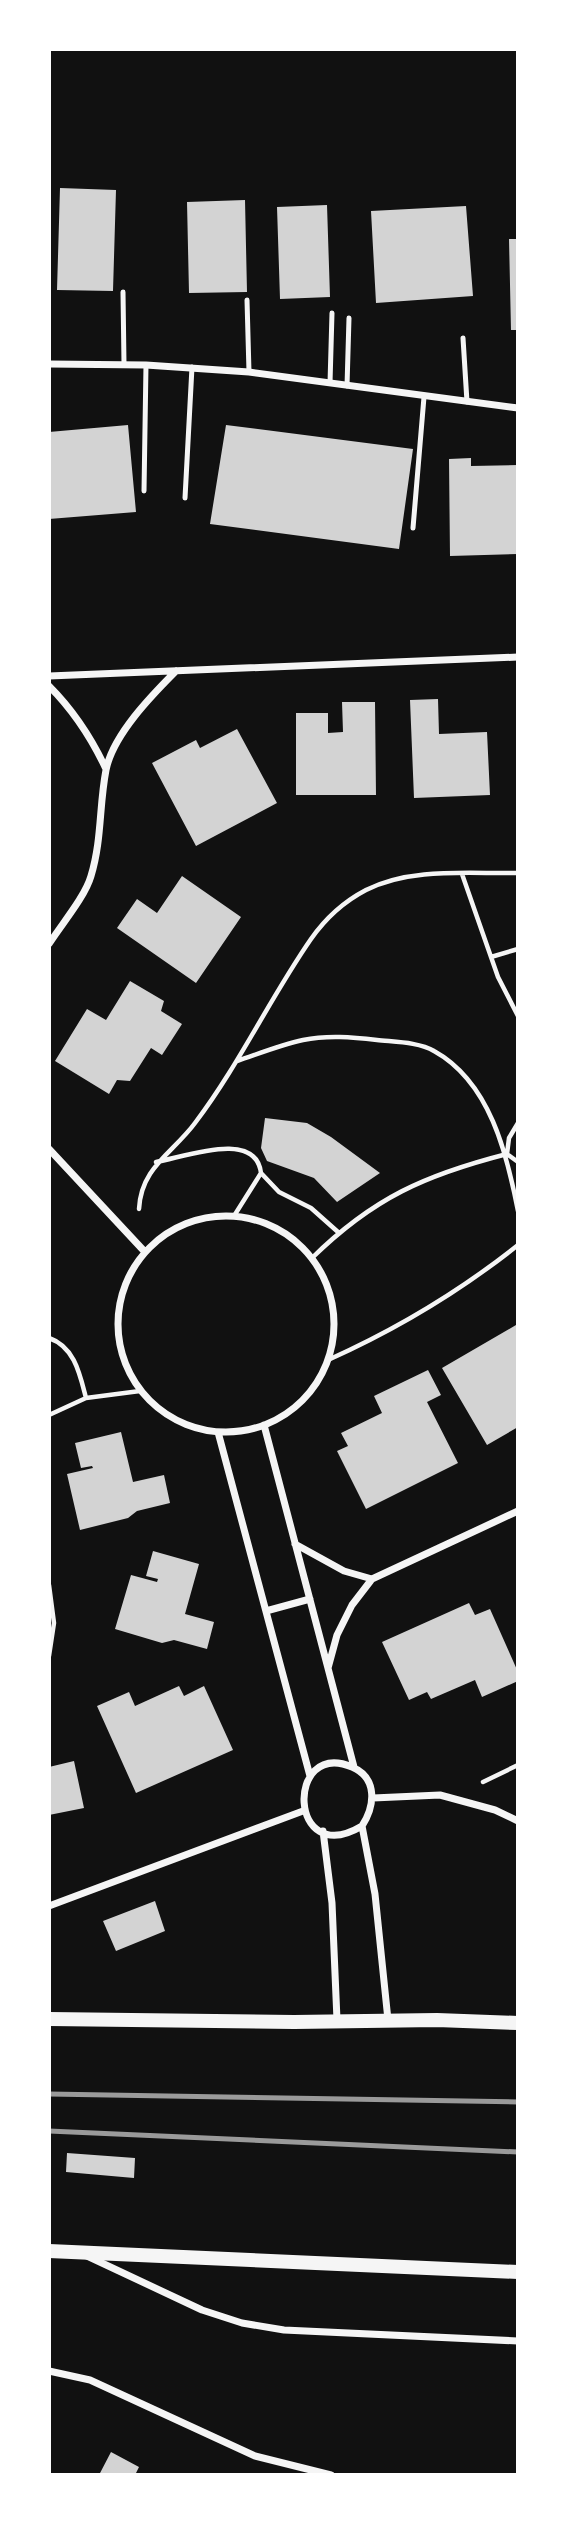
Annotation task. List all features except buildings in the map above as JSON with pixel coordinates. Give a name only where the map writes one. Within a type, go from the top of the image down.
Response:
[{"type":"main road","points":[[49,2019],[518,2023]]},
{"type":"main road","points":[[49,2251],[518,2272]]},
{"type":"street","points":[[49,364],[124,364],[249,372],[518,408]]},
{"type":"street","points":[[49,676],[518,656]]},
{"type":"street","points":[[49,944],[91,879],[103,824],[106,769],[132,721],[148,699],[177,670]]},
{"type":"street","points":[[49,686],[67,704],[89,734],[106,769]]},
{"type":"street","points":[[49,1149],[147,1249]]},
{"type":"street","points":[[234,1216],[263,1223],[290,1237],[312,1258],[326,1281],[333,1307],[334,1334],[328,1360],[314,1388],[291,1410],[264,1425],[241,1431],[218,1432],[188,1426],[162,1411],[141,1391],[125,1365],[118,1335],[119,1305],[128,1277],[147,1249],[175,1229],[204,1218],[234,1216]]},
{"type":"street","points":[[218,1432],[310,1776],[302,1799],[303,1811],[311,1823],[323,1831],[336,1835],[350,1833],[362,1826],[370,1813],[373,1798],[371,1786],[354,1767],[264,1425]]},
{"type":"street","points":[[328,1668],[337,1635],[352,1605],[372,1579],[518,1511]]},
{"type":"street","points":[[295,1544],[327,1563],[372,1579]]},
{"type":"street","points":[[266,1611],[310,1600]]},
{"type":"street","points":[[310,1776],[330,1764],[354,1767]]},
{"type":"street","points":[[373,1798],[440,1795],[495,1810],[518,1821]]},
{"type":"street","points":[[49,1906],[303,1811]]},
{"type":"street","points":[[362,1826],[375,1894],[388,2021]]},
{"type":"street","points":[[323,1831],[332,1903],[337,2020]]},
{"type":"street","points":[[77,2251],[202,2310],[242,2323],[284,2330],[518,2341]]},
{"type":"street","points":[[49,2371],[90,2380],[255,2456],[331,2475]]},
{"type":"lane","points":[[123,292],[124,364]]},
{"type":"lane","points":[[247,300],[249,372]]},
{"type":"lane","points":[[330,384],[332,313]]},
{"type":"lane","points":[[348,386],[349,318]]},
{"type":"lane","points":[[463,338],[467,402]]},
{"type":"lane","points":[[144,491],[146,365]]},
{"type":"lane","points":[[185,498],[192,367]]},
{"type":"lane","points":[[413,528],[424,397]]},
{"type":"path","points":[[147,1249],[138,1218],[139,1199],[156,1163],[194,1125],[311,940],[345,903],[388,881],[411,876],[518,873]]},
{"type":"path","points":[[463,874],[505,996],[517,1013]]},
{"type":"path","points":[[491,957],[518,949]]},
{"type":"path","points":[[236,1061],[302,1040],[335,1036],[400,1042],[433,1050],[452,1065],[484,1104],[506,1154],[518,1211]]},
{"type":"path","points":[[506,1154],[509,1139],[518,1122]]},
{"type":"path","points":[[156,1163],[236,1147],[256,1158],[261,1173],[279,1192],[311,1208],[338,1232]]},
{"type":"path","points":[[312,1258],[338,1232],[389,1195],[446,1169],[506,1154],[518,1162]]},
{"type":"path","points":[[234,1216],[261,1173]]},
{"type":"path","points":[[328,1360],[369,1342],[449,1297],[518,1245]]},
{"type":"path","points":[[49,1338],[58,1341],[76,1362],[86,1398]]},
{"type":"path","points":[[49,1415],[86,1398],[141,1391]]},
{"type":"path","points":[[49,1586],[54,1623],[49,1656]]},
{"type":"railway","points":[[49,2094],[518,2102]]},
{"type":"railway","points":[[49,2131],[518,2152]]}]
